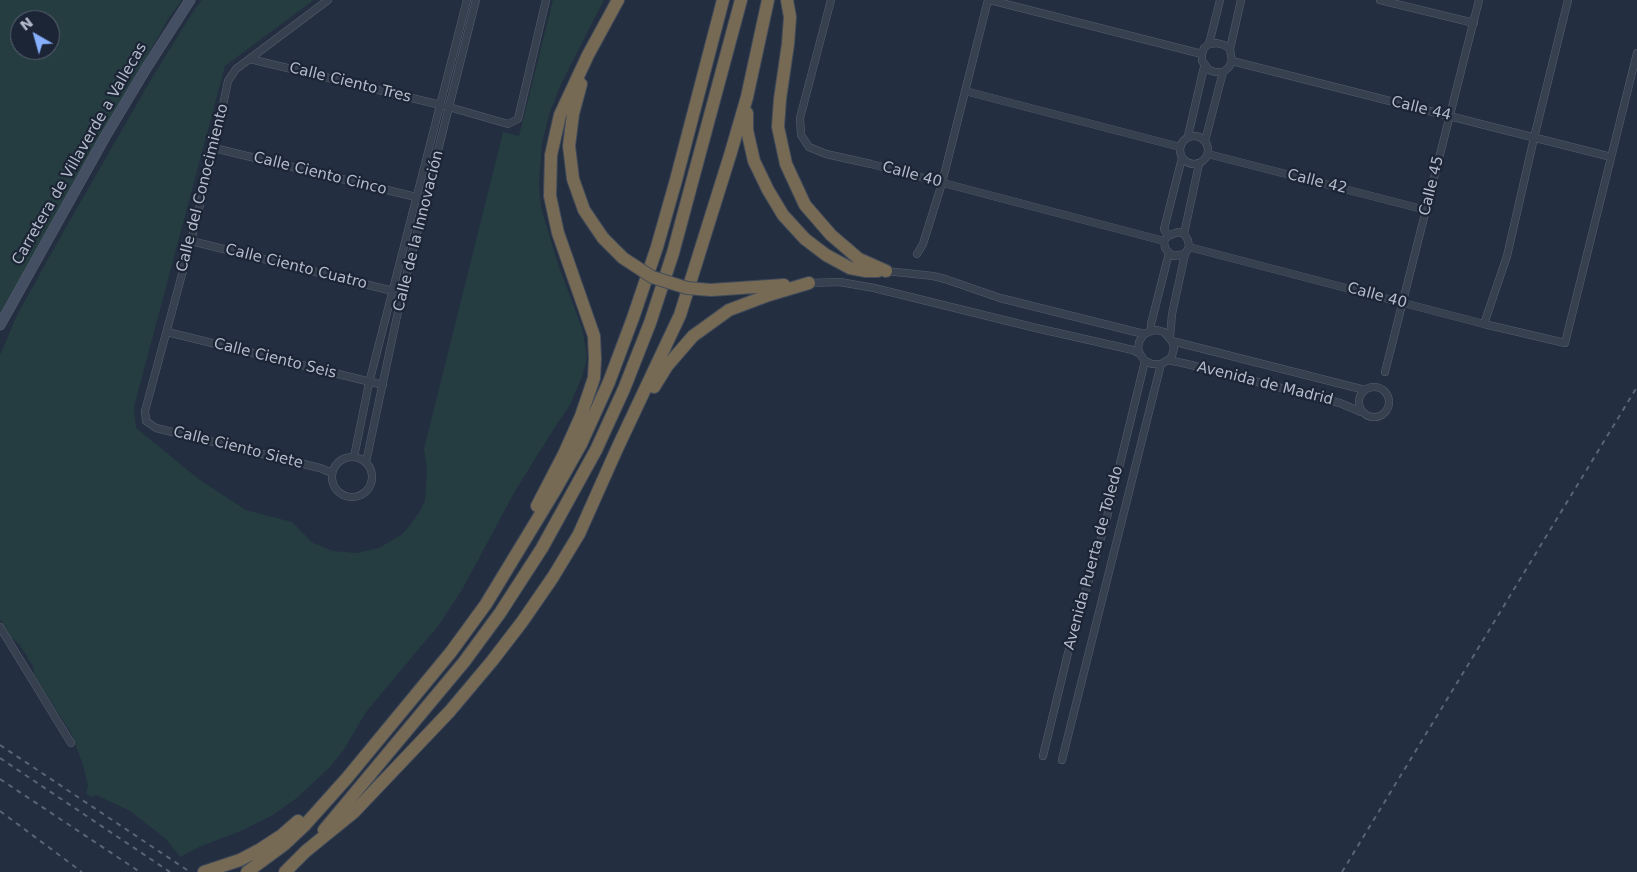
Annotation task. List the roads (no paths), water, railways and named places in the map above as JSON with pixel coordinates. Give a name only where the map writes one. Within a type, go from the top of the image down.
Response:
[{"type":"highway","points":[[486,604],[506,561],[564,454],[581,416],[594,378],[594,336],[558,233],[550,196],[551,155],[560,115],[588,55],[618,0]]},
{"type":"highway","points":[[247,872],[285,844],[304,826],[348,778],[451,652],[486,604],[581,444],[609,382],[657,247],[723,0]]},
{"type":"highway","points":[[306,851],[464,662],[500,613],[542,548],[596,450],[624,389],[650,323],[673,253],[741,0]]},
{"type":"highway","points":[[284,872],[306,851],[354,812],[450,711],[522,622],[553,577],[579,534],[680,315],[732,152],[747,97],[768,0]]},
{"type":"highway","points":[[787,0],[790,17],[778,127],[786,164],[805,204],[832,235],[859,259],[886,271]]},
{"type":"highway","points":[[588,55],[573,114],[570,146],[573,178],[584,210],[603,238],[623,258],[652,276],[686,288],[711,290],[809,283]]},
{"type":"highway","points":[[747,97],[747,130],[754,160],[768,190],[783,215],[805,239],[826,255],[850,268],[866,271],[886,271]]},
{"type":"highway","points":[[616,451],[667,366],[693,336],[729,310],[809,283]]},
{"type":"highway","points":[[204,872],[246,856],[269,843],[294,824],[421,689]]},
{"type":"main road","name":"Carretera de Villaverde a Vallecas","points":[[0,325],[105,137],[147,66],[190,0]]},
{"type":"street","name":"Calle del Conocimiento","points":[[146,421],[145,411],[191,241],[228,81],[236,69],[328,0]]},
{"type":"street","name":"Calle de la Innovación","points":[[354,457],[370,383],[466,0]]},
{"type":"street","points":[[466,0],[476,1]]},
{"type":"street","name":"Calle Ciento Tres","points":[[250,59],[449,107],[508,124],[518,119],[546,0]]},
{"type":"street","name":"Calle 40","points":[[830,0],[800,118],[801,135],[809,147],[826,154],[1166,238]]},
{"type":"street","points":[[917,254],[923,244],[942,183],[989,0],[1202,54]]},
{"type":"street","points":[[1209,44],[1220,0]]},
{"type":"street","points":[[1205,142],[1223,72],[1232,61],[1230,49],[1241,0]]},
{"type":"street","points":[[1380,0],[1474,23]]},
{"type":"street","name":"Calle 45","points":[[1385,372],[1479,0]]},
{"type":"street","points":[[1484,324],[1508,256],[1534,138],[1568,0]]},
{"type":"street","name":"Calle de la Innovación","points":[[366,462],[402,293],[476,1]]},
{"type":"street","points":[[1185,254],[1174,256],[1169,253],[1165,248],[1166,238],[1164,229],[1182,158],[1180,147],[1182,141],[1188,136],[1204,67],[1202,54],[1204,48],[1209,44],[1217,42],[1230,49]]},
{"type":"street","points":[[1611,157],[1637,53]]},
{"type":"street","name":"Calle 44","points":[[1232,61],[1611,157]]},
{"type":"street","points":[[1204,67],[1215,72],[1223,72]]},
{"type":"street","points":[[965,91],[1180,147]]},
{"type":"street","points":[[1184,234],[1199,164],[1208,154],[1205,142],[1199,137],[1188,136]]},
{"type":"street","name":"Calle Ciento Cinco","points":[[214,148],[426,199]]},
{"type":"street","name":"Calle 42","points":[[1208,154],[1426,210]]},
{"type":"street","name":"Calle 40","points":[[1190,247],[1484,324],[1565,343],[1611,157]]},
{"type":"street","points":[[1182,158],[1187,162],[1199,164]]},
{"type":"street","points":[[809,283],[840,282],[874,288],[1133,350],[1152,364],[1164,362],[1172,356],[1174,348],[1171,339],[1172,314],[1185,254],[1190,247],[1184,234],[1178,232],[1166,238]]},
{"type":"street","name":"Calle Ciento Cuatro","points":[[191,241],[402,293]]},
{"type":"street","points":[[1148,333],[1169,253]]},
{"type":"street","points":[[886,271],[933,276],[1000,298],[1148,333]]},
{"type":"street","points":[[1142,357],[1139,342],[1148,333],[1157,330],[1164,332],[1171,339]]},
{"type":"street","name":"Calle Ciento Seis","points":[[167,332],[383,386]]},
{"type":"street","name":"Avenida de Madrid","points":[[1171,339],[1365,390]]},
{"type":"street","name":"Avenida Puerta de Toledo","points":[[1043,756],[1068,654],[1107,517],[1142,357]]},
{"type":"street","name":"Avenida de Madrid","points":[[1164,362],[1197,366],[1340,403],[1361,412]]},
{"type":"street","name":"Avenida Puerta de Toledo","points":[[1062,760],[1164,362]]},
{"type":"street","points":[[1374,387],[1384,390],[1389,399],[1388,409],[1380,417],[1370,418],[1361,412],[1359,398],[1365,390],[1374,387]]},
{"type":"street","name":"Calle Ciento Siete","points":[[146,421],[156,428],[320,468],[332,473]]},
{"type":"street","points":[[354,457],[366,462],[372,475],[372,482],[369,488],[358,497],[351,498],[338,492],[332,480],[332,473],[340,460],[354,457]]},
{"type":"street","points":[[0,627],[71,743]]},
{"type":"railway","points":[[1342,872],[1637,387]]},
{"type":"railway","points":[[0,745],[190,872]]},
{"type":"railway","points":[[0,758],[170,872]]},
{"type":"railway","points":[[0,779],[140,872]]},
{"type":"railway","points":[[0,811],[82,872]]}]
